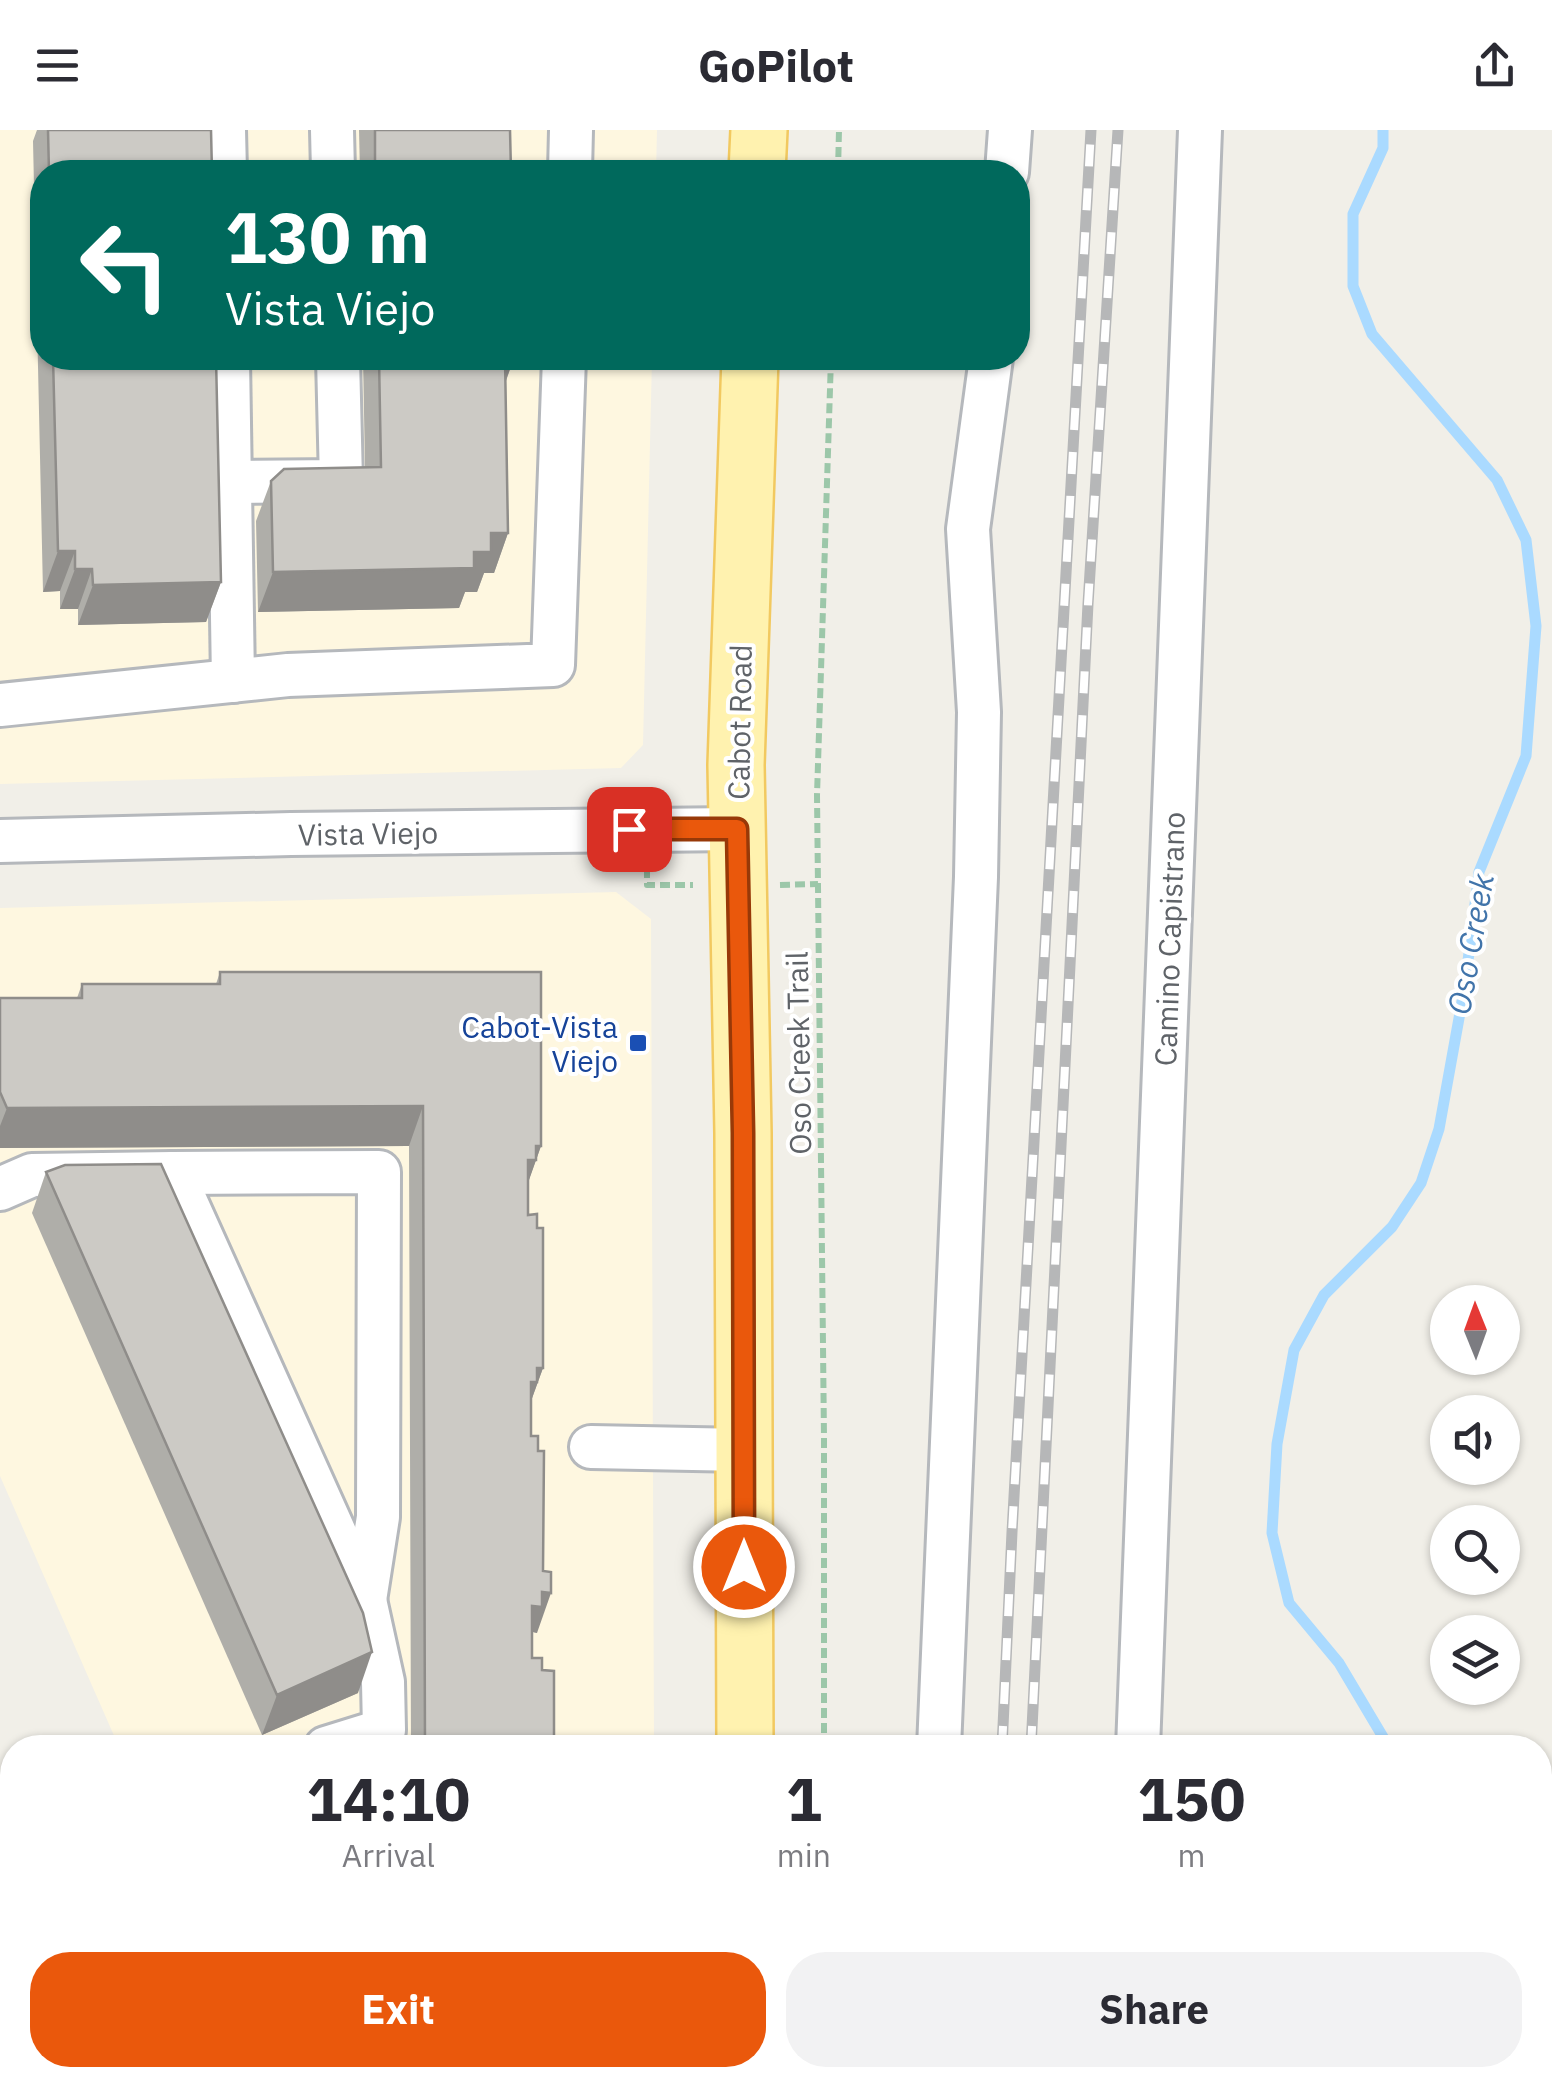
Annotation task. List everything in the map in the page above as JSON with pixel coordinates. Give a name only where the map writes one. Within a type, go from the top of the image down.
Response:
[{"type":"main road","points":[[757,160],[758,130]]},
{"type":"main road","name":"Cabot Road","points":[[745,1735],[743,1133],[736,764],[750,370]]},
{"type":"street","points":[[224,130],[225,160]]},
{"type":"street","points":[[332,130],[333,160]]},
{"type":"street","points":[[571,160],[572,130]]},
{"type":"street","points":[[1008,160],[1010,130]]},
{"type":"street","name":"Camino Capistrano","points":[[1138,1735],[1200,130]]},
{"type":"street","points":[[228,370],[234,681]]},
{"type":"street","points":[[230,482],[341,481],[338,370]]},
{"type":"street","points":[[0,705],[288,675],[553,666],[564,370]]},
{"type":"street","points":[[940,1735],[976,876],[979,712],[968,529],[988,370]]},
{"type":"street","name":"Vista Viejo","points":[[0,842],[737,829]]},
{"type":"street","points":[[0,1189],[32,1175],[380,1172],[378,1517],[365,1600]]},
{"type":"street","points":[[173,1174],[365,1600],[383,1682],[384,1730],[368,1735]]},
{"type":"street","points":[[591,1447],[744,1450]]},
{"type":"path","points":[[838,160],[839,130]]},
{"type":"path","name":"Oso Creek Trail","points":[[824,1735],[818,795],[831,370]]},
{"type":"shaded area","points":[[0,130],[657,130],[656,160],[30,160],[30,370],[652,370],[643,745],[621,768],[0,784]]},
{"type":"shaded area","points":[[616,892],[651,919],[654,1735],[114,1735],[0,1476],[0,908]]},
{"type":"building","points":[[48,130],[211,130],[212,160],[49,160]]},
{"type":"building","points":[[375,130],[510,130],[511,160],[375,160]]},
{"type":"building","points":[[53,370],[216,370],[221,582],[93,585],[92,569],[75,569],[75,551],[58,551]]},
{"type":"building","points":[[379,370],[505,370],[508,533],[491,533],[491,552],[474,552],[474,568],[273,572],[271,481],[284,469],[381,467]]},
{"type":"building","points":[[220,972],[541,972],[541,1146],[536,1146],[536,1160],[528,1160],[528,1215],[537,1214],[537,1228],[543,1228],[543,1368],[537,1368],[537,1382],[531,1382],[531,1436],[538,1436],[538,1451],[544,1451],[543,1571],[551,1572],[551,1593],[542,1592],[542,1607],[532,1606],[532,1658],[542,1658],[542,1670],[554,1671],[554,1735],[425,1735],[423,1106],[7,1108],[0,1092],[0,998],[82,998],[82,984],[220,984]]},
{"type":"building","points":[[161,1164],[363,1613],[372,1652],[277,1695],[46,1172],[65,1165]]},
{"type":"waterway","name":"Oso Creek","points":[[1382,1735],[1339,1663],[1289,1603],[1272,1533],[1277,1444],[1294,1350],[1324,1295],[1392,1227],[1421,1183],[1439,1129],[1465,985],[1479,872],[1526,756],[1536,626],[1526,540],[1497,480],[1372,334],[1353,286],[1353,214],[1383,148],[1383,130]]},
{"type":"railway","points":[[1003,1735],[1091,130]]},
{"type":"railway","points":[[1032,1735],[1088,604],[1118,130]]},
{"type":"place","name":"Cabot-Vista Viejo","points":[[638,1043]]},
{"type":"route","points":[[629,829],[737,829],[743,1133],[744,1567]]}]
